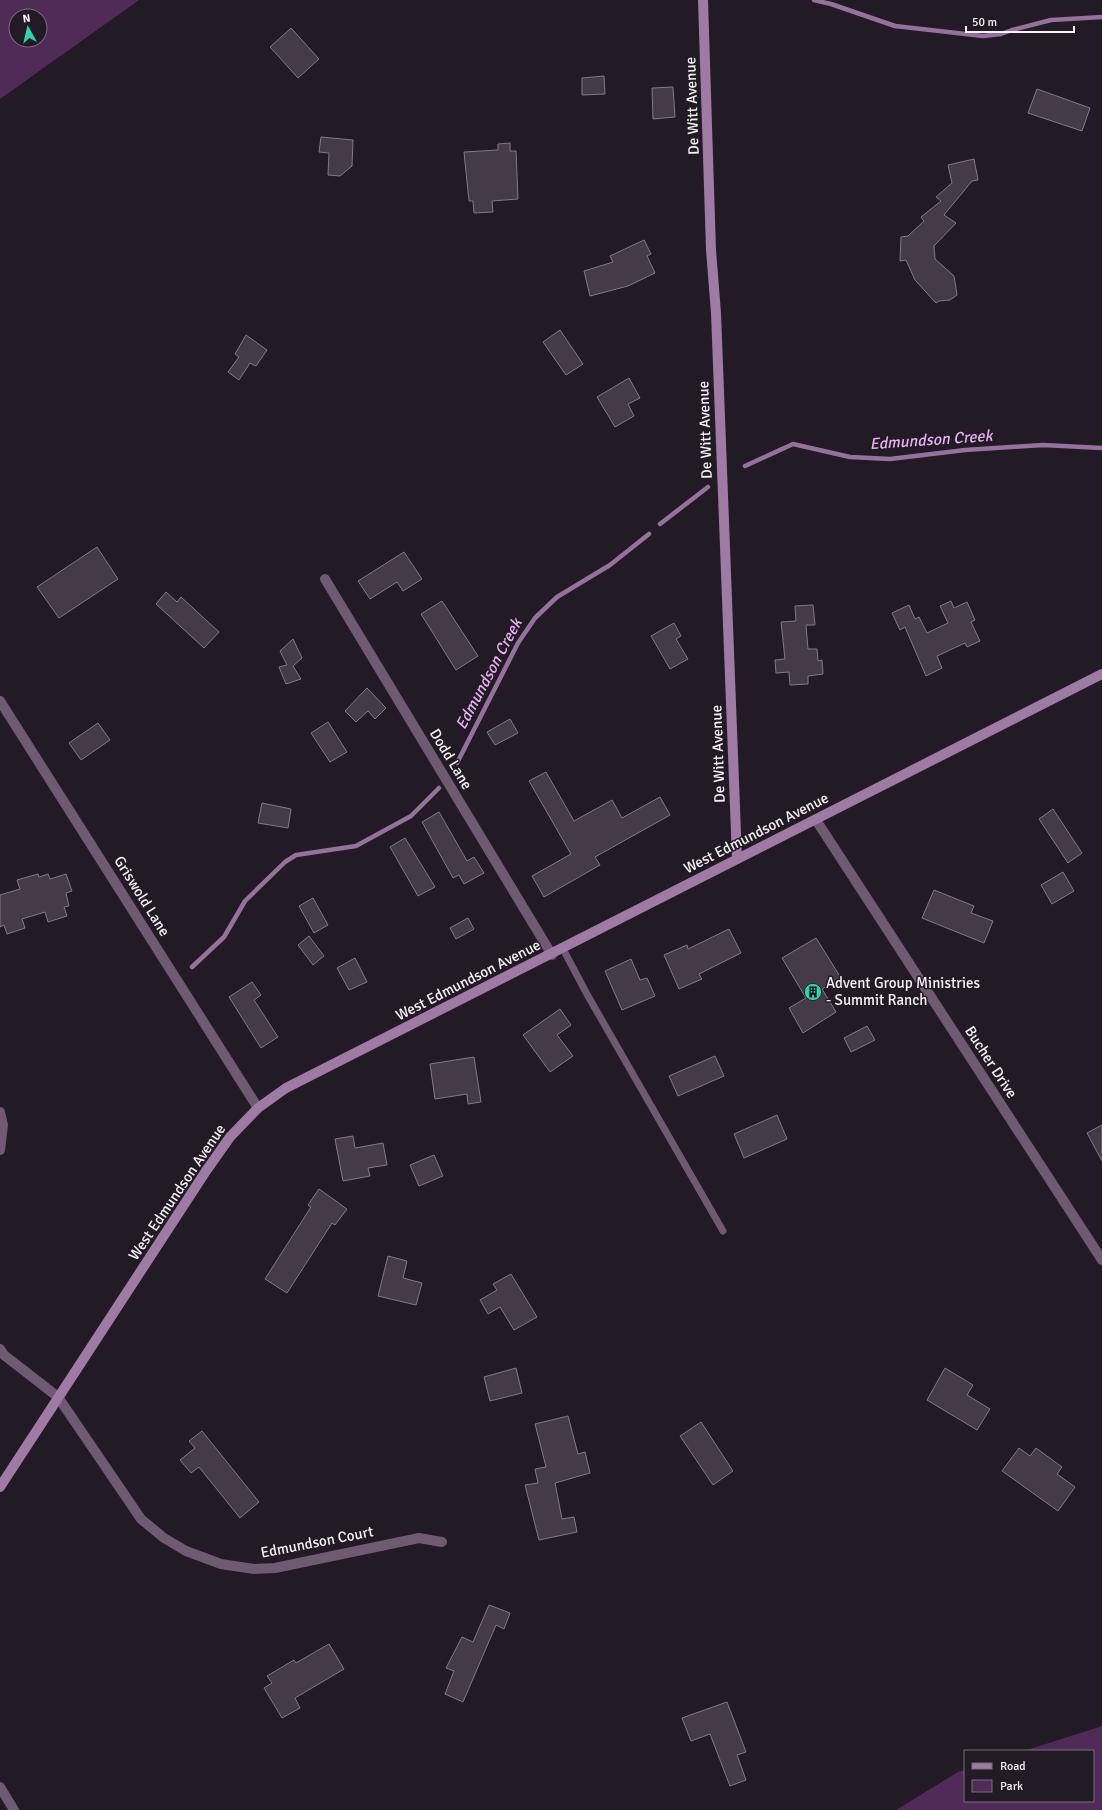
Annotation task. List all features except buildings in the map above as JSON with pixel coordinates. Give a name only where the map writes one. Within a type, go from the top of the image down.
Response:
[{"type":"street","name":"De Witt Avenue","points":[[703,0],[710,244],[716,313],[737,859]]},
{"type":"street","name":"Dodd Lane","points":[[325,579],[552,955]]},
{"type":"street","name":"West Edmundson Avenue","points":[[0,1487],[218,1154],[230,1137],[258,1108],[286,1088],[552,955],[737,859],[1102,674]]},
{"type":"street","name":"Griswold Lane","points":[[0,700],[258,1108]]},
{"type":"street","name":"Bucher Drive","points":[[816,820],[1102,1260]]},
{"type":"street","points":[[0,1112],[3,1125],[0,1150]]},
{"type":"street","name":"Edmundson Court","points":[[0,1349],[4,1355],[58,1397],[141,1519],[164,1538],[186,1552],[221,1564],[254,1569],[275,1568],[419,1538],[442,1542]]},
{"type":"street","points":[[0,1787],[14,1810]]},
{"type":"lane","points":[[563,949],[588,996],[723,1230]]},
{"type":"green space","points":[[0,0],[139,0],[0,99]]},
{"type":"green space","points":[[1102,1726],[1102,1810],[896,1810],[958,1772],[964,1770],[964,1802],[1094,1802],[1094,1750],[1027,1750]]},
{"type":"waterway","points":[[814,0],[831,4],[895,26],[983,36],[1001,34],[1051,20],[1102,17]]},
{"type":"waterway","name":"Edmundson Creek","points":[[745,466],[793,444],[850,457],[890,459],[965,450],[1043,445],[1102,448]]},
{"type":"waterway","name":"Edmundson Creek","points":[[660,524],[708,487]]},
{"type":"waterway","name":"Edmundson Creek","points":[[457,763],[518,643],[535,618],[557,597],[610,565],[649,534]]},
{"type":"waterway","name":"Edmundson Creek","points":[[192,967],[224,937],[245,901],[285,862],[296,855],[356,846],[411,816],[439,788]]},
{"type":"place","name":"Advent Group Ministries - Summit Ranch","points":[[813,992]]}]
